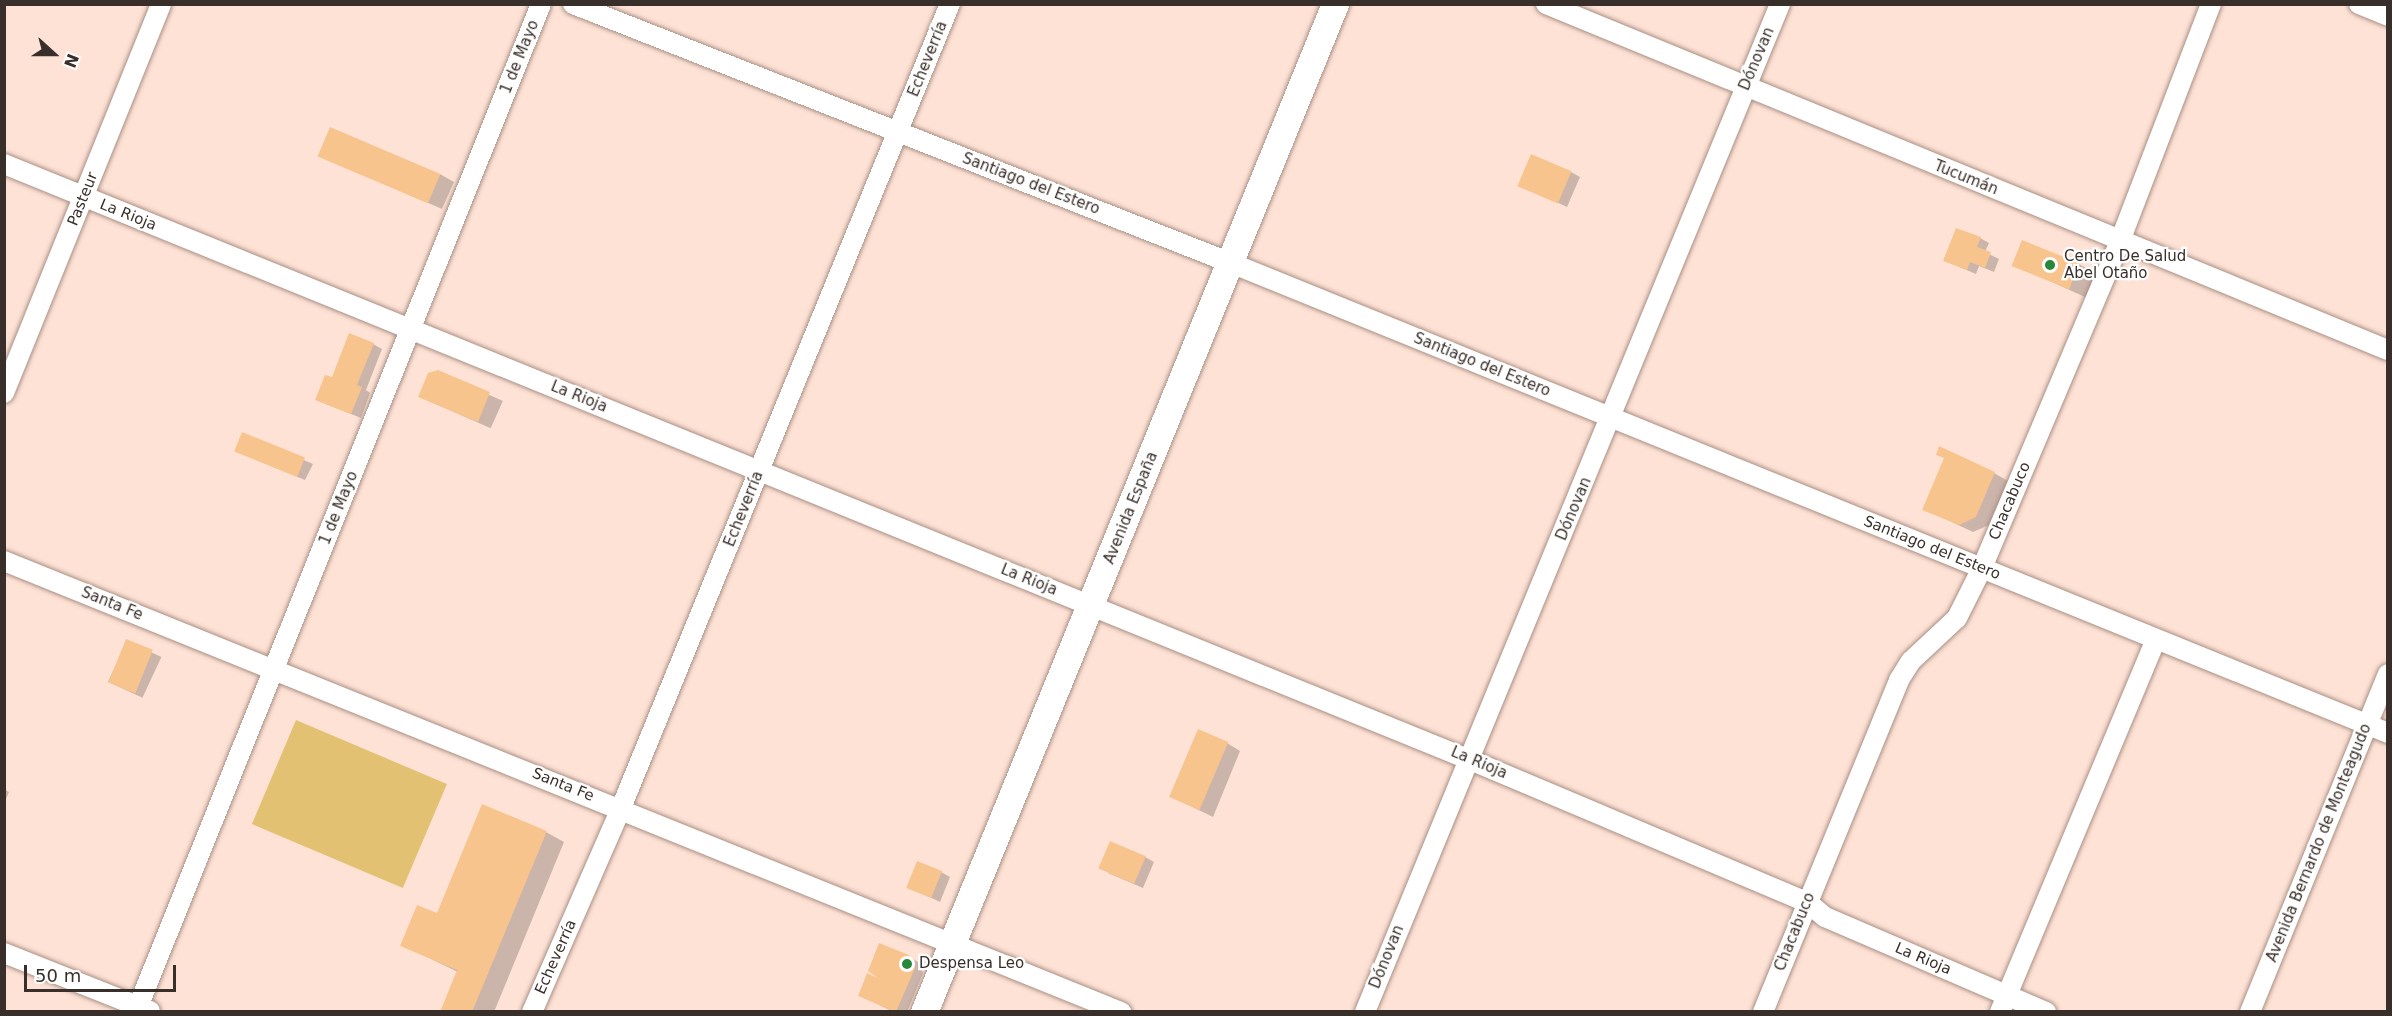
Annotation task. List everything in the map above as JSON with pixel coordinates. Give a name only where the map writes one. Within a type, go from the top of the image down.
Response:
[{"type":"street","name":"Pasteur","points":[[4,393],[161,4]]},
{"type":"street","name":"1 de Mayo","points":[[142,1010],[273,670],[541,4]]},
{"type":"street","name":"Santiago del Estero","points":[[573,4],[1231,262],[2388,734]]},
{"type":"street","name":"Echeverría","points":[[532,1011],[621,808],[950,4]]},
{"type":"street","name":"Avenida España","points":[[924,1011],[1335,4]]},
{"type":"street","name":"Tucumán","points":[[1546,4],[1745,88],[2388,350]]},
{"type":"street","name":"Dónovan","points":[[1365,1011],[1468,759],[1612,418],[1780,4]]},
{"type":"street","name":"Chacabuco","points":[[1763,1011],[1899,680],[1911,661],[1957,618],[1982,568],[2120,241],[2211,4]]},
{"type":"street","points":[[2359,4],[2388,16]]},
{"type":"street","name":"La Rioja","points":[[4,164],[1468,759],[1807,902],[1825,917],[2003,1003],[2046,1011]]},
{"type":"street","name":"Santa Fe","points":[[4,561],[1121,1011]]},
{"type":"street","points":[[2003,1003],[2156,639]]},
{"type":"street","name":"Avenida Bernardo de Monteagudo","points":[[2250,1011],[2388,674]]},
{"type":"street","points":[[4,953],[142,1010]]},
{"type":"shaded area","points":[[296,720],[447,784],[403,888],[252,824]]},
{"type":"building","points":[[330,127],[440,174],[428,203],[317,156]]},
{"type":"building","points":[[1531,154],[1572,171],[1558,203],[1517,186]]},
{"type":"building","points":[[1956,228],[1981,237],[1977,247],[1991,252],[1985,268],[1970,262],[1967,270],[1943,261]]},
{"type":"building","points":[[2022,240],[2079,263],[2069,289],[2012,266]]},
{"type":"building","points":[[349,333],[374,343],[357,385],[362,387],[351,414],[315,400],[325,375],[332,377]]},
{"type":"building","points":[[438,370],[490,392],[478,422],[418,397],[428,373]]},
{"type":"building","points":[[242,432],[305,457],[297,477],[234,451]]},
{"type":"building","points":[[1939,446],[1995,472],[1976,517],[1959,525],[1922,510],[1944,458],[1936,455]]},
{"type":"building","points":[[126,639],[153,650],[135,693],[108,683]]},
{"type":"building","points":[[1198,729],[1228,742],[1199,810],[1169,797]]},
{"type":"building","points":[[482,804],[547,831],[472,1012],[440,1012],[457,970],[400,946],[417,905],[437,913]]},
{"type":"building","points":[[1110,841],[1146,856],[1134,884],[1098,869]]},
{"type":"building","points":[[917,861],[942,871],[931,898],[906,888]]},
{"type":"building","points":[[879,943],[909,955],[915,968],[896,1012],[858,996],[867,973],[878,978],[868,971]]},
{"type":"place","name":"Centro De Salud Abel Otaño","points":[[2050,265]]},
{"type":"place","name":"Despensa Leo","points":[[907,964]]}]
